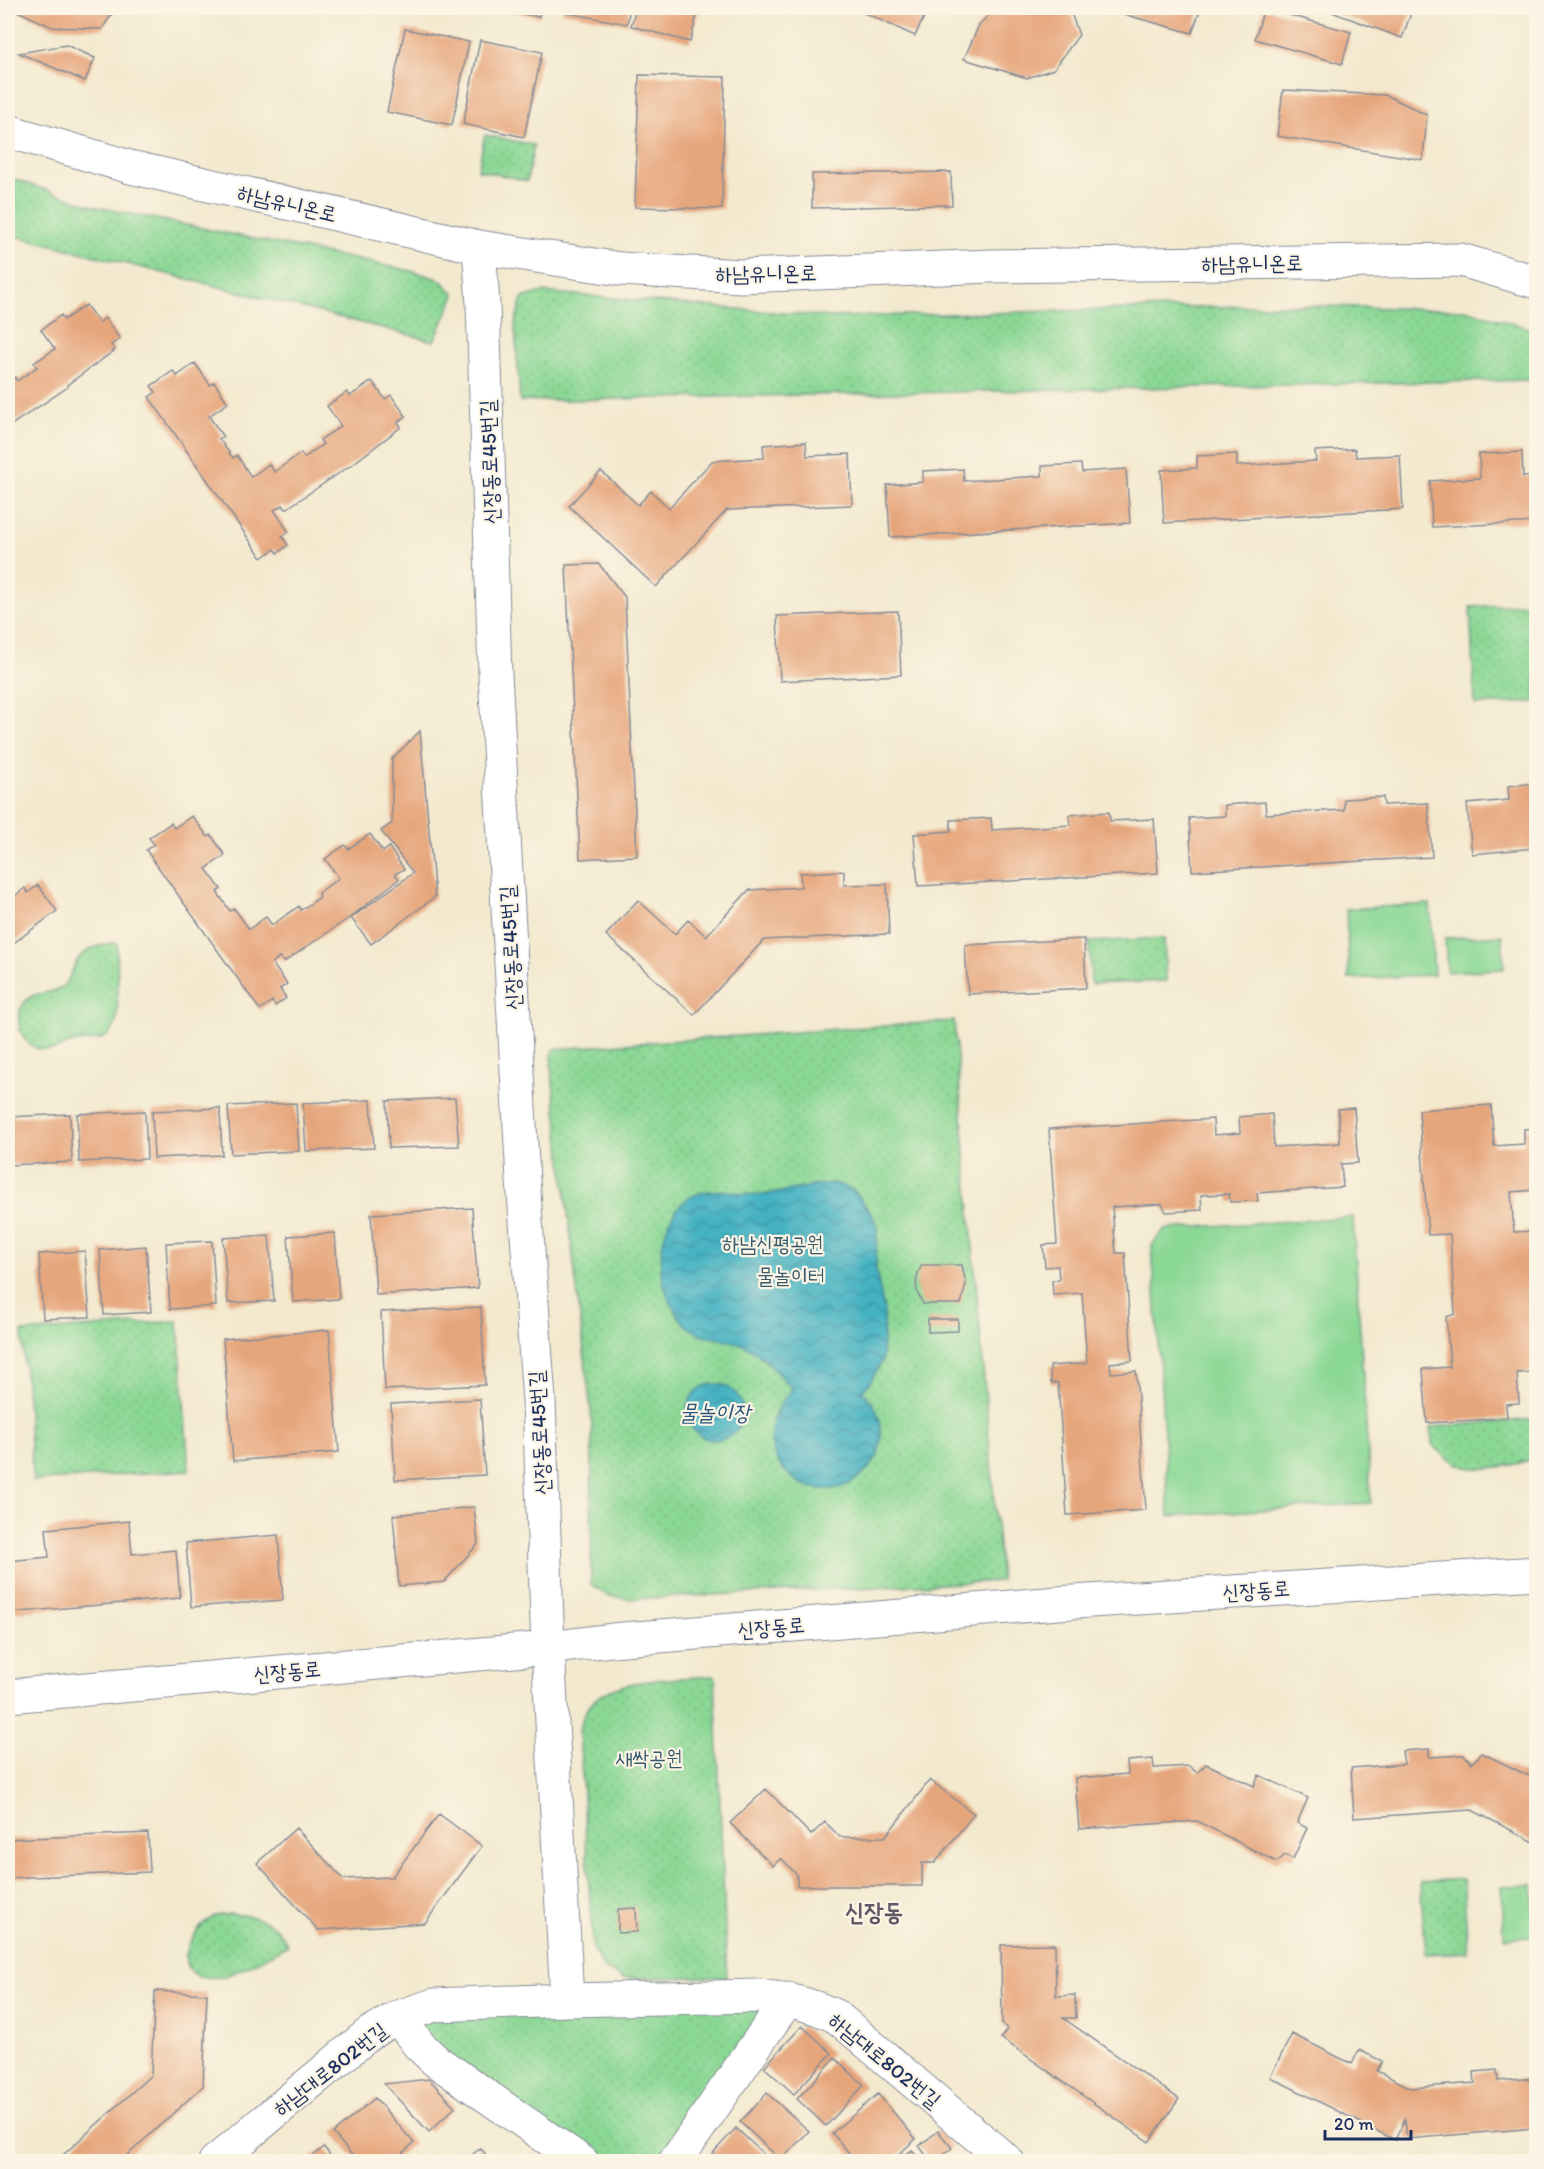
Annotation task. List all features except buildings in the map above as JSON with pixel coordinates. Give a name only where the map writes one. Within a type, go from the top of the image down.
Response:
[{"type":"street","name":"하남유니온로","points":[[8,131],[130,167],[479,247],[620,269],[742,276],[992,266],[1461,260],[1536,282]]},
{"type":"street","name":"신장동로45번길","points":[[479,247],[483,304],[495,674],[522,1169],[539,1400],[548,1648]]},
{"type":"street","name":"신장동로","points":[[8,1696],[548,1648],[612,1640],[1058,1603],[1536,1573]]},
{"type":"street","points":[[548,1648],[567,2000]]},
{"type":"street","name":"하남대로802번길","points":[[215,2162],[370,2033],[398,2017],[434,2005],[758,1996],[788,1999],[814,2006],[837,2017],[1008,2162]]},
{"type":"street","points":[[675,2162],[788,1999]]},
{"type":"street","points":[[398,2017],[418,2045],[436,2061],[582,2162]]},
{"type":"green space","points":[[485,135],[534,145],[527,181],[478,170]]},
{"type":"green space","points":[[8,177],[93,206],[412,271],[441,280],[455,295],[434,341],[8,234]]},
{"type":"green space","points":[[542,292],[831,317],[1288,305],[1466,310],[1536,330],[1536,380],[520,401],[515,324],[522,298]]},
{"type":"green space","points":[[1536,603],[1536,702],[1475,705],[1470,607]]},
{"type":"green space","points":[[1430,904],[1434,975],[1349,979],[1346,909]]},
{"type":"green space","points":[[1502,935],[1504,969],[1447,972],[1445,938]]},
{"type":"green space","points":[[1164,938],[1166,981],[1091,984],[1089,942]]},
{"type":"green space","points":[[117,943],[117,1019],[107,1036],[97,1040],[72,1043],[54,1050],[42,1050],[27,1042],[22,1036],[19,1020],[24,1003],[33,996],[64,985],[77,961],[85,952],[100,945]]},
{"type":"green space","name":"하남신평공원","points":[[954,1021],[1001,1581],[631,1599],[608,1596],[591,1584],[592,1420],[551,1067],[553,1049]]},
{"type":"green space","points":[[1353,1217],[1371,1503],[1169,1516],[1152,1245],[1165,1229]]},
{"type":"green space","points":[[178,1321],[189,1470],[33,1481],[22,1332]]},
{"type":"green space","points":[[1536,1419],[1536,1457],[1521,1463],[1500,1467],[1470,1468],[1450,1460],[1432,1444],[1431,1427]]},
{"type":"green space","name":"새싹공원","points":[[715,1676],[727,1977],[623,1978],[604,1969],[593,1949],[579,1731],[581,1723],[587,1709],[596,1698],[610,1690],[645,1681]]},
{"type":"green space","points":[[1463,1879],[1468,1952],[1426,1954],[1420,1882]]},
{"type":"green space","points":[[1533,1885],[1534,1937],[1504,1938],[1502,1886]]},
{"type":"green space","points":[[230,1914],[264,1921],[277,1930],[288,1945],[226,1976],[208,1977],[192,1973],[186,1963],[186,1955],[197,1931],[210,1919]]},
{"type":"green space","points":[[788,1999],[675,2162],[582,2161],[398,2017]]},
{"type":"water","name":"물놀이터","points":[[833,1183],[853,1190],[877,1225],[876,1269],[884,1311],[882,1361],[869,1384],[862,1391],[876,1409],[881,1438],[876,1458],[864,1473],[844,1486],[822,1489],[803,1484],[786,1472],[775,1455],[771,1434],[776,1412],[793,1389],[766,1360],[753,1350],[739,1343],[701,1334],[687,1326],[676,1312],[668,1295],[662,1277],[661,1260],[666,1230],[671,1218],[678,1207],[699,1193],[730,1191],[750,1195],[766,1194]]},
{"type":"water","name":"물놀이장","points":[[715,1384],[726,1386],[735,1392],[741,1401],[743,1412],[741,1423],[735,1432],[726,1438],[715,1440],[704,1438],[695,1432],[689,1423],[687,1412],[689,1401],[695,1392],[704,1386]]},
{"type":"district","name":"신장동","points":[[874,1911]]}]
